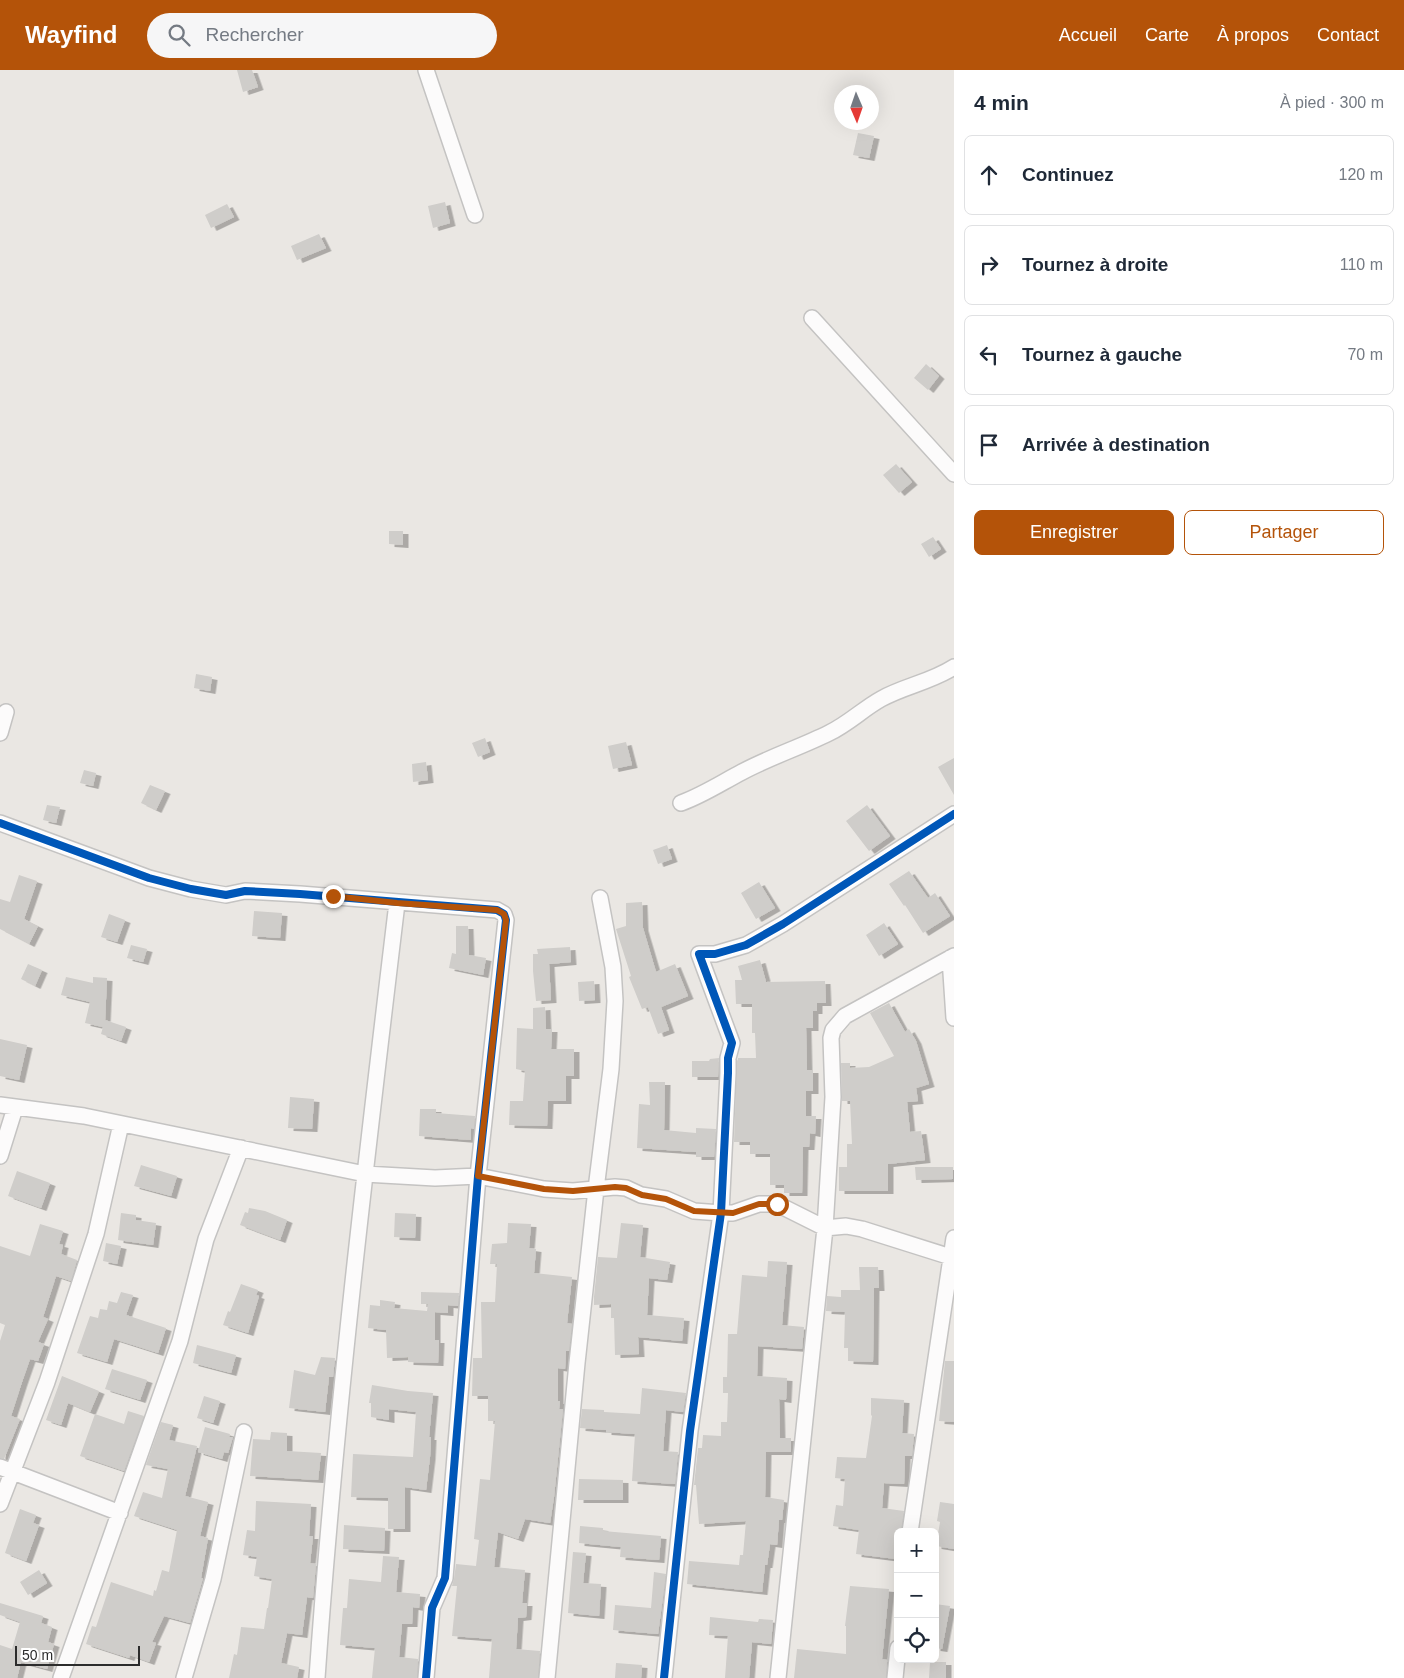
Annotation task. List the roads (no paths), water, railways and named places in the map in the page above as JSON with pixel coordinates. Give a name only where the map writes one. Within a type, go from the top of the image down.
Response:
[{"type":"street","points":[[426,70],[475,215]]},
{"type":"street","points":[[812,318],[954,473]]},
{"type":"street","points":[[681,803],[711,790],[743,772],[830,733],[895,692],[945,673],[954,667]]},
{"type":"street","points":[[0,733],[6,712]]},
{"type":"street","points":[[664,1678],[690,1431],[721,1213],[728,1058],[732,1043],[699,954],[715,954],[746,945],[783,924],[954,814]]},
{"type":"street","points":[[0,823],[149,878],[191,889],[226,895],[245,891],[300,894],[497,910],[504,914],[506,920],[478,1176],[445,1578],[432,1608],[426,1678]]},
{"type":"street","points":[[547,1678],[577,1363],[611,1069],[615,1001],[613,967],[600,898]]},
{"type":"street","points":[[317,1678],[325,1555],[365,1174],[397,903]]},
{"type":"street","points":[[778,1678],[825,1228],[834,1097],[831,1038],[833,1030],[845,1016],[952,957],[954,1018]]},
{"type":"street","points":[[0,1156],[8,1106],[84,1116],[365,1174],[435,1178],[478,1176],[544,1189],[573,1191],[615,1187],[626,1188],[642,1195],[666,1199],[694,1211],[721,1213],[733,1213],[759,1204],[777,1204],[825,1228],[846,1226],[862,1228],[953,1258]]},
{"type":"street","points":[[0,1504],[6,1470],[47,1382],[96,1234],[121,1124]]},
{"type":"street","points":[[61,1678],[180,1341],[206,1239],[241,1148]]},
{"type":"street","points":[[911,1528],[953,1258],[954,1238]]},
{"type":"street","points":[[184,1678],[212,1579],[244,1432]]},
{"type":"street","points":[[6,1470],[120,1513]]},
{"type":"street","points":[[895,1678],[896,1663]]}]
